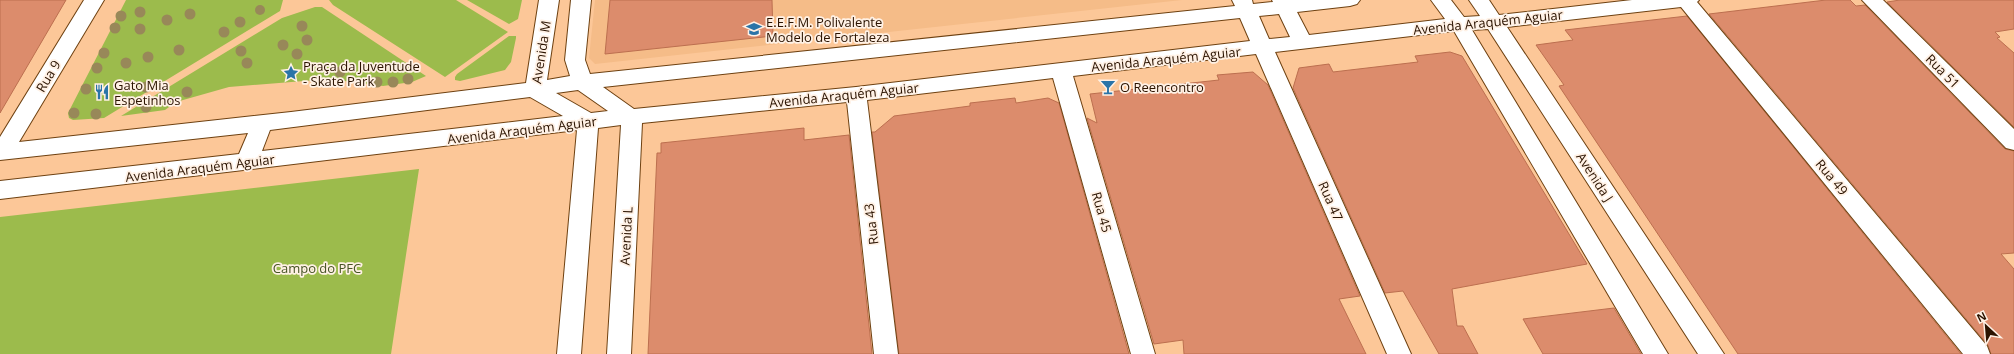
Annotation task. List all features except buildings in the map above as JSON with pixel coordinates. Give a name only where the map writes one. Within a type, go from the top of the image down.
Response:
[{"type":"street","name":"Rua 9","points":[[1,152],[94,0]]},
{"type":"street","name":"Avenida M","points":[[549,0],[535,90],[588,121]]},
{"type":"street","points":[[581,0],[575,60],[582,82],[632,118]]},
{"type":"street","points":[[1,152],[262,123],[535,90],[582,82],[1244,5],[1350,0]]},
{"type":"street","points":[[1441,0],[1459,24],[1656,354]]},
{"type":"street","name":"Avenida J","points":[[1479,0],[1712,354]]},
{"type":"street","name":"Rua 49","points":[[1685,0],[1978,354]]},
{"type":"street","name":"Avenida Araquém Aguiar","points":[[0,190],[588,121],[632,118],[856,94],[1263,48],[1459,24],[1494,22],[1689,0]]},
{"type":"street","name":"Rua 51","points":[[1872,0],[2014,142]]},
{"type":"street","points":[[1283,3],[1303,43]]},
{"type":"street","name":"Rua 47","points":[[1244,5],[1399,354]]},
{"type":"street","name":"Rua 45","points":[[1061,70],[1143,354]]},
{"type":"street","name":"Rua 43","points":[[856,94],[886,354]]},
{"type":"street","name":"Avenida L","points":[[619,354],[632,118]]},
{"type":"street","points":[[569,354],[588,121]]},
{"type":"street","points":[[247,162],[262,123]]},
{"type":"shaded area","name":"E.E.F.M. Polivalente Modelo de Fortaleza","points":[[595,0],[1182,0],[595,64],[589,58]]},
{"type":"green space","points":[[126,0],[283,0],[280,11],[104,118],[73,120],[69,118],[68,113]]},
{"type":"green space","points":[[329,0],[456,0],[508,32],[445,77],[333,5]]},
{"type":"green space","points":[[467,0],[522,0],[518,19],[509,24]]},
{"type":"green space","points":[[315,7],[322,7],[426,76],[412,82],[383,86],[329,79],[229,87],[176,102],[165,110],[121,116],[282,18]]},
{"type":"green space","points":[[509,36],[516,36],[516,38],[511,62],[505,70],[460,81],[455,80],[457,74]]},
{"type":"green space","name":"Campo do PFC","points":[[419,169],[391,354],[0,354],[0,217]]},
{"type":"place","name":"E.E.F.M. Polivalente Modelo de Fortaleza","points":[[754,29]]},
{"type":"place","name":"Praça da Juventude - Skate Park","points":[[291,73]]},
{"type":"place","name":"O Reencontro","points":[[1108,87]]},
{"type":"place","name":"Gato Mia Espetinhos","points":[[102,92]]}]
